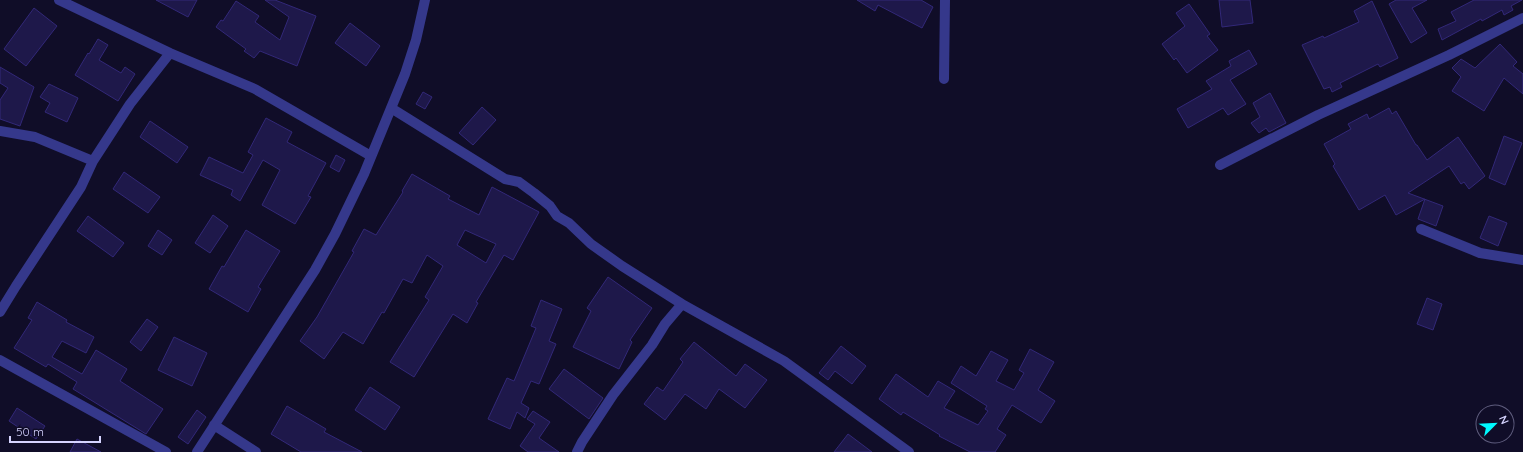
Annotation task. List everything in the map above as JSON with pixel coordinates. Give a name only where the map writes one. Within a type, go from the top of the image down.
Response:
[{"type":"street","points":[[59,0],[170,53],[255,89],[371,156]]},
{"type":"street","points":[[197,452],[315,270],[335,234],[371,156],[405,74],[414,47],[425,0]]},
{"type":"street","points":[[944,79],[945,0]]},
{"type":"street","points":[[1220,166],[1318,114],[1449,55],[1523,18]]},
{"type":"street","points":[[0,312],[81,187],[93,161],[130,104],[170,53]]},
{"type":"street","points":[[391,108],[505,179],[519,182],[550,206],[557,216],[569,223],[591,244],[622,266],[682,304],[784,361],[908,452]]},
{"type":"street","points":[[0,131],[35,137],[93,161]]},
{"type":"street","points":[[1421,229],[1480,253],[1523,260]]},
{"type":"street","points":[[577,452],[613,395],[652,345],[665,324],[682,304]]},
{"type":"street","points":[[0,360],[166,452]]},
{"type":"street","points":[[214,425],[256,452]]},
{"type":"building","points":[[156,0],[197,0],[188,17]]},
{"type":"building","points":[[265,0],[275,0],[316,16],[297,66],[260,51],[254,58],[244,51],[246,49],[216,27],[221,20],[223,21],[236,1],[259,16],[255,22],[280,40],[289,17]]},
{"type":"building","points":[[857,0],[921,0],[933,7],[922,28],[878,5],[875,11]]},
{"type":"building","points":[[1219,0],[1250,0],[1253,23],[1222,27]]},
{"type":"building","points":[[1396,0],[1427,0],[1412,8],[1427,33],[1411,43],[1389,4]]},
{"type":"building","points":[[1474,0],[1522,0],[1511,6],[1513,10],[1504,15],[1502,10],[1482,21],[1481,19],[1442,40],[1438,29],[1456,21],[1451,12]]},
{"type":"building","points":[[1372,1],[1398,58],[1380,67],[1378,64],[1340,83],[1342,87],[1332,92],[1330,87],[1324,89],[1302,45],[1323,36],[1324,38],[1359,22],[1354,11]]},
{"type":"building","points":[[1189,4],[1210,34],[1207,36],[1218,50],[1187,73],[1176,58],[1174,60],[1162,44],[1185,26],[1176,13]]},
{"type":"building","points":[[34,8],[57,26],[26,66],[4,49]]},
{"type":"building","points":[[350,23],[380,46],[366,66],[335,43]]},
{"type":"building","points":[[98,39],[108,45],[99,60],[121,73],[125,67],[135,74],[118,101],[75,75]]},
{"type":"building","points":[[1500,44],[1517,62],[1513,66],[1523,74],[1523,94],[1504,78],[1484,111],[1452,91],[1461,77],[1452,68],[1461,59],[1475,68]]},
{"type":"building","points":[[1249,50],[1257,64],[1230,80],[1246,104],[1228,115],[1223,108],[1188,128],[1177,109],[1212,89],[1206,81],[1231,66],[1229,61]]},
{"type":"building","points":[[0,67],[34,87],[20,126],[0,119],[0,100],[8,88],[0,83]]},
{"type":"building","points":[[49,84],[78,98],[67,122],[45,112],[50,103],[40,97]]},
{"type":"building","points":[[423,92],[432,97],[425,109],[416,104]]},
{"type":"building","points":[[1270,93],[1286,123],[1269,132],[1266,128],[1259,133],[1251,123],[1260,117],[1253,103]]},
{"type":"building","points":[[482,107],[496,120],[473,145],[459,133]]},
{"type":"building","points":[[1389,108],[1392,114],[1396,111],[1416,145],[1427,160],[1458,137],[1485,176],[1469,189],[1464,182],[1461,184],[1449,166],[1408,193],[1425,199],[1396,215],[1385,195],[1359,210],[1333,166],[1335,164],[1324,144],[1351,129],[1348,124],[1367,114],[1369,119]]},
{"type":"building","points":[[266,118],[292,132],[287,142],[326,163],[308,196],[311,197],[295,224],[262,205],[280,170],[263,160],[240,201],[231,195],[233,190],[200,175],[209,157],[243,173],[253,155],[248,152]]},
{"type":"building","points":[[150,121],[188,147],[177,163],[140,137]]},
{"type":"building","points":[[1504,136],[1522,143],[1505,185],[1489,178]]},
{"type":"building","points":[[336,155],[345,160],[339,172],[330,167]]},
{"type":"building","points":[[124,172],[160,197],[148,213],[113,189]]},
{"type":"building","points":[[412,174],[450,196],[448,199],[479,215],[492,187],[539,212],[513,260],[504,255],[476,302],[478,303],[467,323],[453,314],[414,377],[390,362],[429,300],[425,297],[443,266],[427,255],[412,283],[403,279],[384,313],[382,312],[363,344],[343,332],[324,359],[300,341],[317,317],[354,252],[352,251],[364,229],[376,235],[403,192],[402,191]],"holes":[[[465,230],[496,244],[486,263],[457,245]]]},
{"type":"building","points":[[1425,199],[1443,206],[1436,226],[1418,219]]},
{"type":"building","points":[[213,215],[228,226],[210,253],[195,243]]},
{"type":"building","points":[[88,216],[124,243],[113,257],[77,231]]},
{"type":"building","points":[[1489,216],[1507,223],[1498,246],[1480,238]]},
{"type":"building","points":[[158,230],[172,240],[162,255],[148,246]]},
{"type":"building","points":[[246,230],[280,251],[258,287],[261,289],[248,312],[209,289],[222,266],[224,267]]},
{"type":"building","points":[[608,277],[652,308],[630,340],[632,342],[619,369],[573,347],[591,311],[587,308]]},
{"type":"building","points":[[1427,298],[1442,304],[1433,330],[1417,324]]},
{"type":"building","points":[[541,300],[562,309],[549,341],[556,344],[539,384],[531,381],[521,403],[529,408],[525,418],[517,412],[510,429],[488,419],[507,378],[514,381],[536,328],[531,326]]},
{"type":"building","points":[[37,302],[67,320],[66,322],[94,337],[86,353],[62,341],[52,357],[82,374],[96,350],[127,369],[120,381],[163,409],[146,434],[73,389],[77,382],[48,364],[46,367],[14,348],[32,320],[28,318]]},
{"type":"building","points":[[147,319],[158,327],[141,351],[130,342]]},
{"type":"building","points":[[174,337],[207,353],[192,386],[158,370]]},
{"type":"building","points":[[694,342],[736,376],[745,364],[767,380],[745,408],[719,389],[706,409],[685,394],[665,420],[644,404],[657,387],[663,391],[683,362],[680,359]]},
{"type":"building","points":[[841,346],[866,366],[852,384],[835,371],[828,380],[819,373]]},
{"type":"building","points":[[1030,349],[1054,362],[1038,390],[1055,401],[1041,423],[1012,405],[997,429],[1006,435],[995,452],[970,452],[939,436],[940,435],[903,412],[901,415],[879,399],[896,374],[928,397],[938,381],[955,391],[944,408],[978,425],[988,411],[985,409],[987,406],[951,383],[961,366],[976,376],[991,351],[1008,360],[996,381],[1014,390],[1024,373],[1019,370]]},
{"type":"building","points":[[564,369],[603,398],[589,419],[549,389]]},
{"type":"building","points":[[370,387],[400,407],[385,430],[355,410]]},
{"type":"building","points":[[287,406],[326,429],[324,432],[362,452],[301,452],[271,434]]},
{"type":"building","points":[[17,408],[45,426],[36,439],[9,421]]},
{"type":"building","points":[[197,410],[206,417],[188,444],[178,437]]},
{"type":"building","points":[[533,411],[550,422],[539,438],[559,452],[528,452],[520,446],[535,424],[527,419]]},
{"type":"building","points":[[848,434],[872,452],[834,452]]},
{"type":"building","points":[[77,439],[101,452],[70,452]]}]
